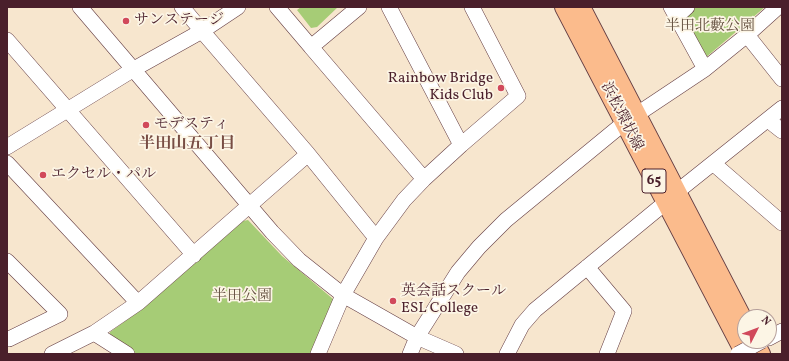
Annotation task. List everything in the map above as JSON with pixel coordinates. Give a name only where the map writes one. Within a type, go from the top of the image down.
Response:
[{"type":"main road","name":"浜松環状線","points":[[564,7],[631,119],[672,197],[737,309]]},
{"type":"main road","name":"浜松環状線","points":[[581,7],[631,119]]},
{"type":"main road","name":"浜松環状線","points":[[672,197],[745,354]]},
{"type":"street","points":[[80,7],[250,206],[299,260],[342,295],[417,337],[456,354]]},
{"type":"street","points":[[182,7],[308,154],[376,238]]},
{"type":"street","points":[[7,147],[134,69],[202,31],[238,7]]},
{"type":"street","points":[[276,7],[424,179]]},
{"type":"street","points":[[312,47],[359,7]]},
{"type":"street","points":[[389,7],[461,145]]},
{"type":"street","points":[[318,354],[342,295],[376,238],[404,200],[424,179],[461,145],[518,96],[472,7]]},
{"type":"street","points":[[410,354],[417,337],[458,272],[479,247],[506,220],[631,119],[705,69],[747,35],[778,7]]},
{"type":"street","points":[[678,10],[705,69]]},
{"type":"street","points":[[747,35],[782,79]]},
{"type":"street","points":[[7,40],[66,110],[194,255]]},
{"type":"street","points":[[507,354],[522,325],[535,310],[782,108]]},
{"type":"street","points":[[768,120],[782,131]]},
{"type":"street","points":[[52,354],[94,333],[138,303],[308,154]]},
{"type":"street","points":[[7,163],[138,303]]},
{"type":"street","points":[[714,164],[782,223]]},
{"type":"street","points":[[7,262],[60,314],[8,339]]},
{"type":"street","points":[[587,267],[624,311],[607,354]]},
{"type":"street","points":[[94,333],[127,354]]},
{"type":"street","points":[[738,354],[747,349]]},
{"type":"green space","points":[[301,7],[338,7],[317,27],[311,28],[297,10]]},
{"type":"green space","name":"半田北藪公園","points":[[694,7],[765,7],[704,59],[682,21]]},
{"type":"green space","name":"半田公園","points":[[248,220],[282,256],[333,299],[335,307],[313,354],[137,354],[109,337],[110,332],[142,309],[243,221]]},
{"type":"place","name":"サンステージ","points":[[126,21]]},
{"type":"place","name":"Rainbow Bridge Kids Club","points":[[501,88]]},
{"type":"place","name":"モデスティ","points":[[146,125]]},
{"type":"place","name":"エクセル・パル","points":[[43,175]]},
{"type":"place","name":"英会話スクール ESL College","points":[[393,301]]},
{"type":"district","name":"半田山五丁目","points":[[187,145]]}]
